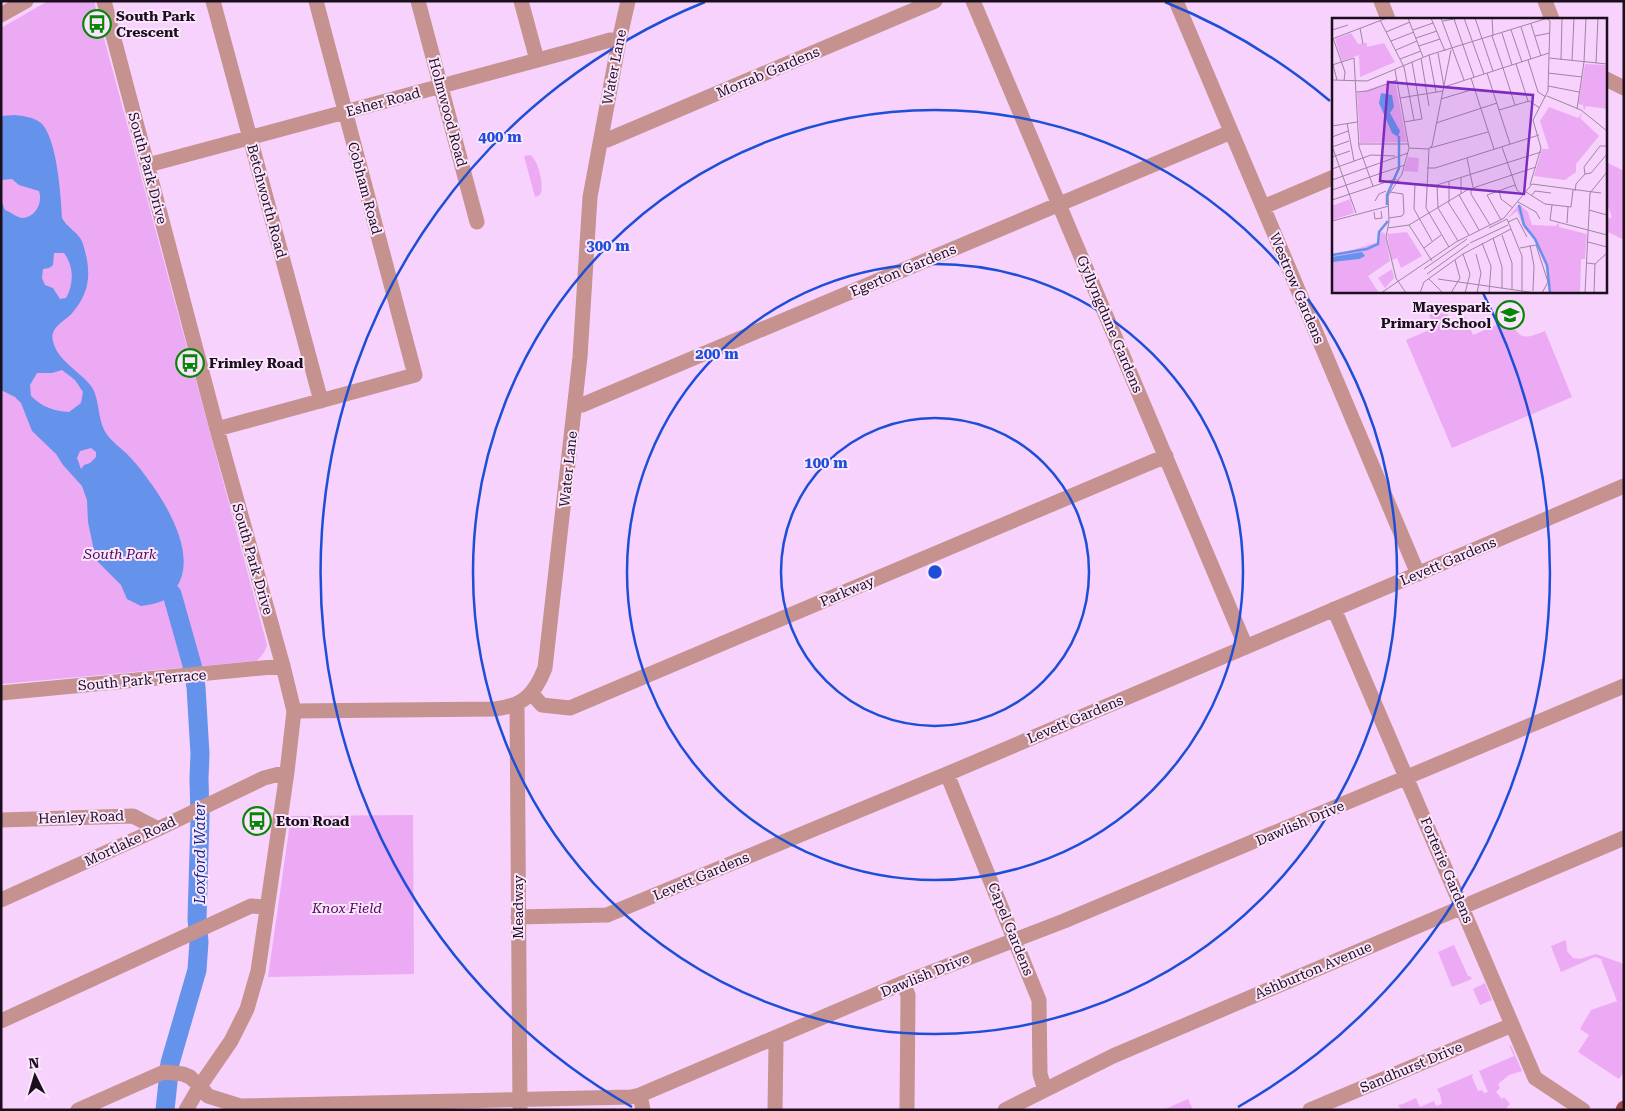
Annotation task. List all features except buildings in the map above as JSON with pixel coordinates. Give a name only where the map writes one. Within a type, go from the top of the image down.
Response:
[{"type":"street","points":[[1,15],[26,1]]},
{"type":"street","name":"South Park Drive","points":[[104,1],[294,711],[258,971],[247,1009],[231,1041],[186,1110]]},
{"type":"street","name":"Betchworth Road","points":[[213,1],[321,401]]},
{"type":"street","name":"Cobham Road","points":[[316,1],[415,374],[321,401]]},
{"type":"street","name":"Holmwood Road","points":[[418,1],[477,222]]},
{"type":"street","points":[[521,1],[537,60]]},
{"type":"street","name":"Water Lane","points":[[294,711],[508,708],[524,700],[540,680],[545,668],[575,404],[584,310],[590,197],[628,1]]},
{"type":"street","name":"Morrab Gardens","points":[[600,139],[607,140],[935,1]]},
{"type":"street","name":"Gyllyngdune Gardens","points":[[973,1],[1246,647]]},
{"type":"street","name":"Westrow Gardens","points":[[1176,1],[1418,574]]},
{"type":"street","points":[[1381,1],[1388,18]]},
{"type":"street","points":[[1545,1],[1552,18]]},
{"type":"street","name":"Esher Road","points":[[148,165],[610,40],[619,41]]},
{"type":"street","points":[[1608,80],[1624,88]]},
{"type":"street","name":"Egerton Gardens","points":[[575,404],[582,405],[1231,132]]},
{"type":"street","points":[[1263,207],[1332,178]]},
{"type":"street","points":[[217,429],[321,401]]},
{"type":"street","name":"Parkway","points":[[531,693],[542,705],[570,708],[1166,456]]},
{"type":"street","name":"Levett Gardens","points":[[518,917],[607,915],[947,774],[1624,486]]},
{"type":"street","name":"Forterie Gardens","points":[[1334,609],[1463,906],[1535,1078],[1583,1110]]},
{"type":"street","name":"South Park Terrace","points":[[1,693],[283,666]]},
{"type":"street","name":"Dawlish Drive","points":[[78,1110],[169,1072],[190,1077],[208,1096],[240,1106],[520,1105],[631,1097],[642,1102],[774,1038],[903,983],[1082,914],[1624,686]]},
{"type":"street","name":"Meadway","points":[[517,704],[520,1105]]},
{"type":"street","name":"Mortlake Road","points":[[1,900],[158,829],[264,778],[287,772]]},
{"type":"street","name":"Capel Gardens","points":[[947,774],[1039,1000],[1040,1074],[1046,1090]]},
{"type":"street","name":"Henley Road","points":[[1,820],[133,816],[158,829]]},
{"type":"street","name":"Ashburton Avenue","points":[[1005,1110],[1032,1104],[1046,1090],[1113,1056],[1624,838]]},
{"type":"street","points":[[1,1022],[251,906],[266,907]]},
{"type":"street","points":[[903,983],[908,995],[907,1110]]},
{"type":"street","name":"Sandhurst Drive","points":[[1310,1110],[1338,1105],[1512,1025]]},
{"type":"street","points":[[774,1038],[776,1044],[775,1110]]},
{"type":"green space","name":"South Park","points":[[48,1],[94,1],[267,645],[257,661],[1,684],[1,28]]},
{"type":"green space","points":[[530,155],[538,167],[542,186],[540,195],[535,197],[524,156]]},
{"type":"green space","points":[[1608,163],[1624,171],[1624,240],[1608,232],[1608,219],[1612,217],[1608,206]]},
{"type":"green space","points":[[1445,308],[1451,321],[1465,316],[1473,335],[1508,320],[1516,331],[1523,336],[1532,336],[1545,331],[1572,397],[1452,448],[1406,340],[1434,328],[1429,315]]},
{"type":"green space","name":"Knox Field","points":[[413,815],[414,974],[268,977],[291,816]]},
{"type":"green space","points":[[1566,940],[1567,951],[1573,958],[1580,959],[1596,954],[1624,964],[1624,1072],[1619,1079],[1578,1052],[1589,1035],[1580,1029],[1591,1010],[1617,1001],[1601,959],[1595,957],[1561,972],[1551,946]]},
{"type":"green space","points":[[1454,945],[1468,976],[1472,979],[1452,987],[1438,952]]},
{"type":"green space","points":[[1485,983],[1492,1000],[1480,1005],[1473,989]]},
{"type":"green space","points":[[1509,1045],[1522,1071],[1509,1075],[1498,1084],[1500,1088],[1496,1092],[1510,1104],[1505,1110],[1402,1110],[1398,1105],[1416,1098],[1420,1107],[1434,1101],[1436,1106],[1442,1104],[1437,1089],[1473,1074],[1472,1077],[1478,1091],[1488,1092],[1479,1071],[1514,1056]]},
{"type":"green space","points":[[1188,1099],[1193,1110],[1163,1110]]},
{"type":"water","points":[[15,115],[32,118],[41,123],[46,130],[51,141],[57,168],[62,218],[81,240],[86,254],[88,280],[86,289],[82,300],[53,332],[55,348],[64,360],[91,386],[96,396],[101,421],[106,433],[134,461],[152,485],[169,513],[182,545],[184,560],[182,575],[171,595],[157,603],[141,606],[127,599],[121,585],[96,560],[88,522],[87,500],[82,486],[63,465],[56,454],[32,431],[21,403],[15,397],[1,390],[1,200],[5,210],[23,218],[35,212],[39,204],[40,195],[39,191],[19,185],[12,179],[1,180],[1,116]],"holes":[[[54,253],[64,253],[70,264],[72,281],[66,298],[60,299],[53,288],[45,285],[42,278],[43,269],[53,265]],[[62,370],[75,380],[83,392],[81,403],[69,412],[49,408],[31,396],[30,385],[37,373],[52,373]],[[91,448],[96,452],[96,457],[81,469],[77,458],[80,451]]]},
{"type":"waterway","name":"Loxford Water","points":[[165,1110],[170,1063],[197,970],[199,942],[197,919],[200,754],[196,687],[192,665],[172,594]]},
{"type":"place","name":"South Park Crescent","points":[[97,24]]},
{"type":"place","name":"Mayespark Primary School","points":[[1510,315]]},
{"type":"place","name":"Frimley Road","points":[[190,363]]},
{"type":"place","name":"Eton Road","points":[[257,821]]}]
